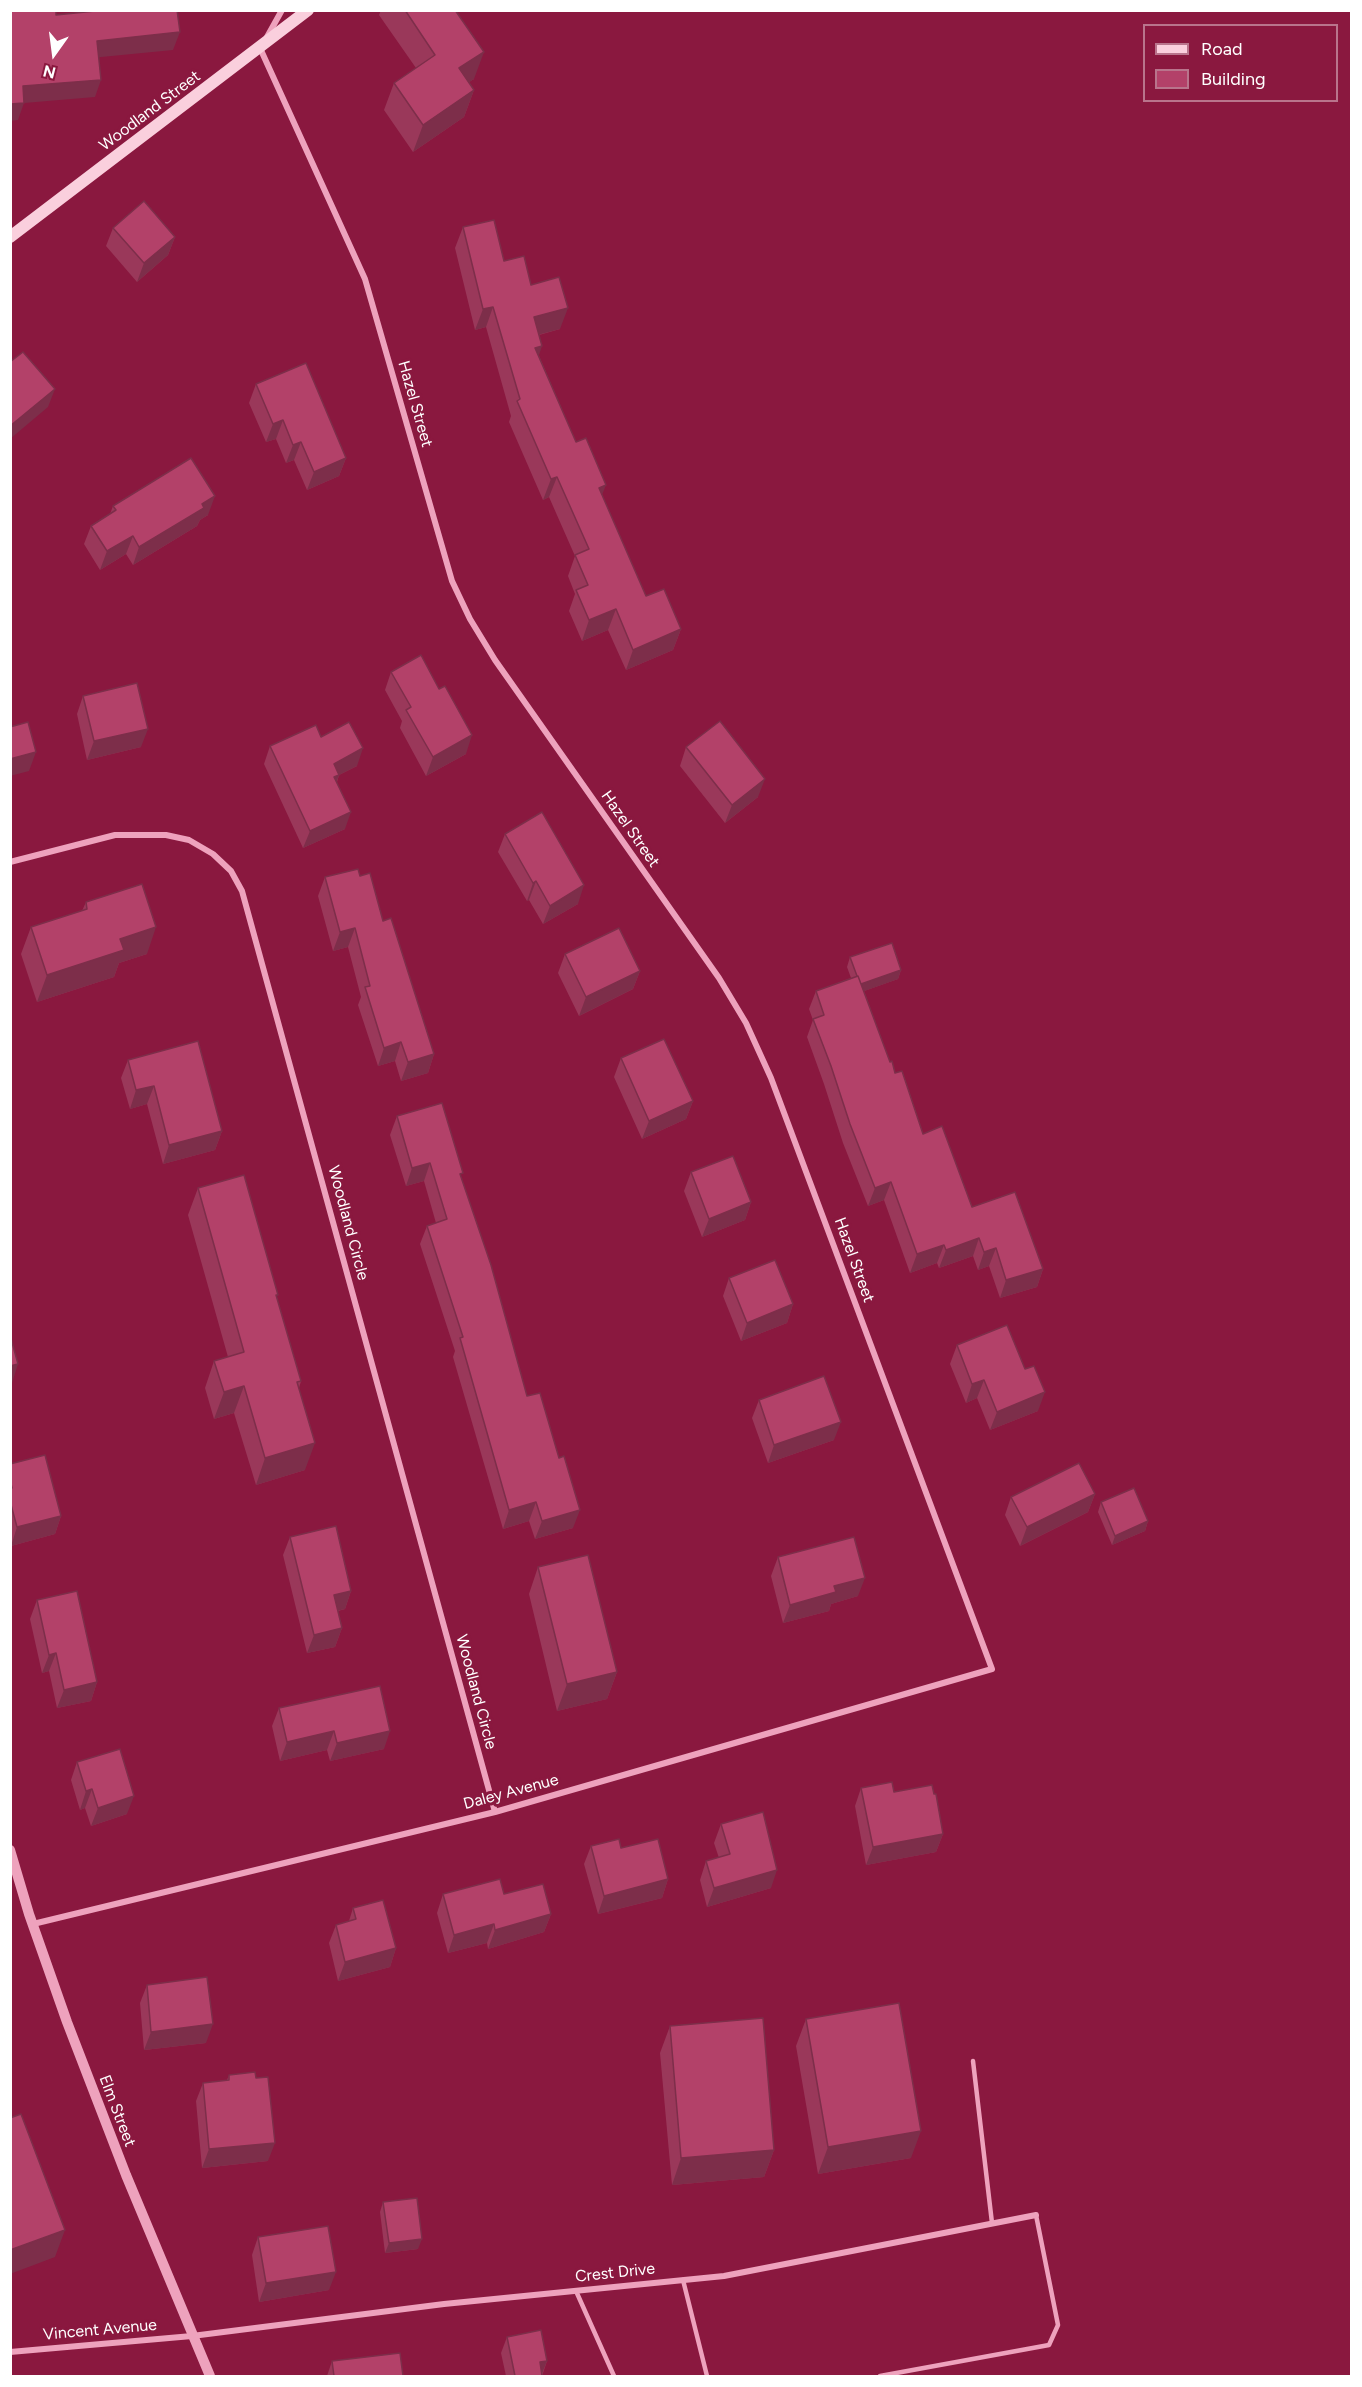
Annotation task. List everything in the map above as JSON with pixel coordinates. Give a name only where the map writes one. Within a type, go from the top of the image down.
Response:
[{"type":"main road","name":"Woodland Street","points":[[10,237],[308,10]]},
{"type":"street","points":[[260,48],[282,10]]},
{"type":"street","name":"Hazel Street","points":[[260,48],[365,279],[452,581],[470,620],[495,660],[719,978],[746,1023],[771,1078],[992,1669]]},
{"type":"street","name":"Woodland Circle","points":[[10,862],[115,836],[166,835],[189,840],[213,854],[231,871],[242,891],[495,1812]]},
{"type":"street","name":"Daley Avenue","points":[[33,1924],[495,1812],[992,1669]]},
{"type":"street","name":"Elm Street","points":[[10,1850],[67,2022],[126,2175],[210,2376]]},
{"type":"street","name":"Crest Drive","points":[[192,2336],[444,2304],[724,2276],[1036,2215]]},
{"type":"street","name":"Vincent Avenue","points":[[10,2352],[192,2336]]},
{"type":"lane","points":[[973,2061],[992,2223]]},
{"type":"lane","points":[[880,2376],[1049,2345],[1059,2325],[1036,2215]]},
{"type":"lane","points":[[682,2280],[707,2376]]},
{"type":"lane","points":[[576,2290],[614,2376]]},
{"type":"building","points":[[10,10],[56,10],[56,15],[105,10],[177,10],[180,32],[97,41],[101,80],[23,86],[24,103],[10,104]]},
{"type":"building","points":[[405,10],[455,10],[484,52],[459,68],[474,90],[423,125],[394,83],[435,55]]},
{"type":"building","points":[[144,201],[175,237],[144,263],[113,228]]},
{"type":"building","points":[[494,220],[504,261],[524,256],[531,285],[559,277],[568,308],[534,317],[542,346],[535,348],[576,442],[586,438],[606,485],[599,488],[646,596],[664,589],[681,629],[633,650],[616,609],[589,620],[576,590],[588,585],[575,555],[589,549],[557,477],[551,479],[517,401],[520,399],[493,307],[483,309],[463,227]]},
{"type":"building","points":[[23,352],[55,389],[10,426],[10,362]]},
{"type":"building","points":[[306,363],[346,458],[314,472],[301,442],[293,445],[283,420],[273,424],[256,384]]},
{"type":"building","points":[[191,458],[215,496],[202,504],[204,508],[139,547],[133,536],[107,551],[91,526],[116,510],[113,506]]},
{"type":"building","points":[[421,655],[439,689],[445,686],[472,735],[433,757],[406,710],[411,707],[391,672]]},
{"type":"building","points":[[137,683],[148,729],[94,741],[83,696]]},
{"type":"building","points":[[720,721],[765,779],[732,805],[686,747]]},
{"type":"building","points":[[28,722],[36,752],[10,759],[10,727]]},
{"type":"building","points":[[349,722],[363,748],[334,764],[339,775],[334,777],[351,812],[310,831],[270,746],[316,725],[321,737]]},
{"type":"building","points":[[542,812],[584,885],[550,906],[536,881],[533,883],[505,834]]},
{"type":"building","points":[[358,869],[360,876],[370,873],[383,921],[391,918],[434,1054],[408,1062],[401,1042],[384,1048],[365,987],[370,986],[355,928],[340,932],[325,877]]},
{"type":"building","points":[[142,884],[156,927],[120,939],[124,950],[47,975],[31,927],[87,909],[86,902]]},
{"type":"building","points":[[619,928],[640,971],[586,997],[565,954]]},
{"type":"building","points":[[892,943],[901,970],[861,984],[850,957]]},
{"type":"building","points":[[858,976],[895,1073],[902,1071],[923,1134],[942,1126],[972,1207],[1015,1192],[1043,1269],[1006,1280],[996,1248],[984,1252],[979,1238],[946,1250],[944,1245],[917,1254],[891,1182],[875,1188],[813,1019],[824,1015],[816,991]]},
{"type":"building","points":[[664,1039],[693,1101],[649,1121],[621,1058]]},
{"type":"building","points":[[198,1041],[222,1131],[169,1145],[154,1086],[136,1090],[128,1060]]},
{"type":"building","points":[[442,1103],[463,1173],[460,1174],[491,1265],[527,1396],[540,1393],[559,1458],[564,1456],[580,1510],[542,1521],[536,1502],[509,1510],[460,1338],[463,1337],[427,1226],[447,1219],[430,1163],[412,1168],[397,1116]]},
{"type":"building","points":[[733,1156],[751,1202],[709,1219],[691,1172]]},
{"type":"building","points":[[244,1175],[301,1381],[297,1382],[315,1443],[265,1458],[244,1386],[224,1392],[214,1361],[244,1352],[198,1188]]},
{"type":"building","points":[[775,1260],[793,1304],[747,1323],[729,1278]]},
{"type":"building","points":[[1007,1325],[1025,1369],[1034,1366],[1045,1392],[997,1412],[984,1380],[972,1384],[957,1345]]},
{"type":"building","points":[[10,1335],[18,1364],[10,1366]]},
{"type":"building","points":[[824,1376],[841,1422],[774,1445],[759,1400]]},
{"type":"building","points":[[45,1455],[61,1516],[17,1527],[10,1501],[10,1488],[12,1488],[10,1464]]},
{"type":"building","points":[[1079,1463],[1095,1494],[1027,1527],[1011,1497]]},
{"type":"building","points":[[1134,1488],[1148,1521],[1115,1536],[1101,1502]]},
{"type":"building","points":[[336,1526],[351,1591],[334,1595],[342,1628],[314,1635],[290,1537]]},
{"type":"building","points":[[854,1537],[865,1578],[834,1586],[836,1592],[790,1605],[778,1557]]},
{"type":"building","points":[[588,1555],[617,1672],[567,1684],[538,1567]]},
{"type":"building","points":[[77,1591],[97,1682],[64,1690],[56,1653],[49,1655],[37,1600]]},
{"type":"building","points":[[380,1686],[390,1731],[337,1743],[334,1731],[287,1742],[279,1708]]},
{"type":"building","points":[[120,1749],[134,1796],[98,1808],[92,1789],[86,1791],[77,1762]]},
{"type":"building","points":[[892,1782],[894,1792],[932,1785],[934,1794],[936,1794],[943,1834],[873,1847],[861,1788]]},
{"type":"building","points":[[763,1812],[777,1870],[714,1888],[706,1861],[730,1854],[721,1824]]},
{"type":"building","points":[[619,1839],[621,1848],[658,1839],[668,1879],[604,1896],[591,1846]]},
{"type":"building","points":[[500,1879],[504,1894],[543,1884],[551,1914],[495,1930],[494,1924],[454,1935],[443,1894]]},
{"type":"building","points":[[383,1900],[396,1948],[345,1962],[336,1925],[356,1919],[353,1908]]},
{"type":"building","points":[[207,1977],[213,2024],[151,2032],[147,1985]]},
{"type":"building","points":[[899,2003],[921,2131],[828,2147],[806,2019]]},
{"type":"building","points":[[763,2018],[774,2150],[681,2158],[670,2026]]},
{"type":"building","points":[[255,2072],[256,2078],[268,2077],[275,2143],[209,2149],[203,2083],[229,2080],[229,2075]]},
{"type":"building","points":[[21,2114],[65,2230],[10,2250],[10,2118]]},
{"type":"building","points":[[417,2198],[422,2239],[389,2243],[383,2202]]},
{"type":"building","points":[[328,2226],[336,2272],[266,2283],[258,2237]]},
{"type":"building","points":[[541,2330],[547,2361],[540,2362],[542,2376],[515,2376],[507,2337]]},
{"type":"building","points":[[400,2353],[403,2376],[334,2376],[332,2361]]}]
